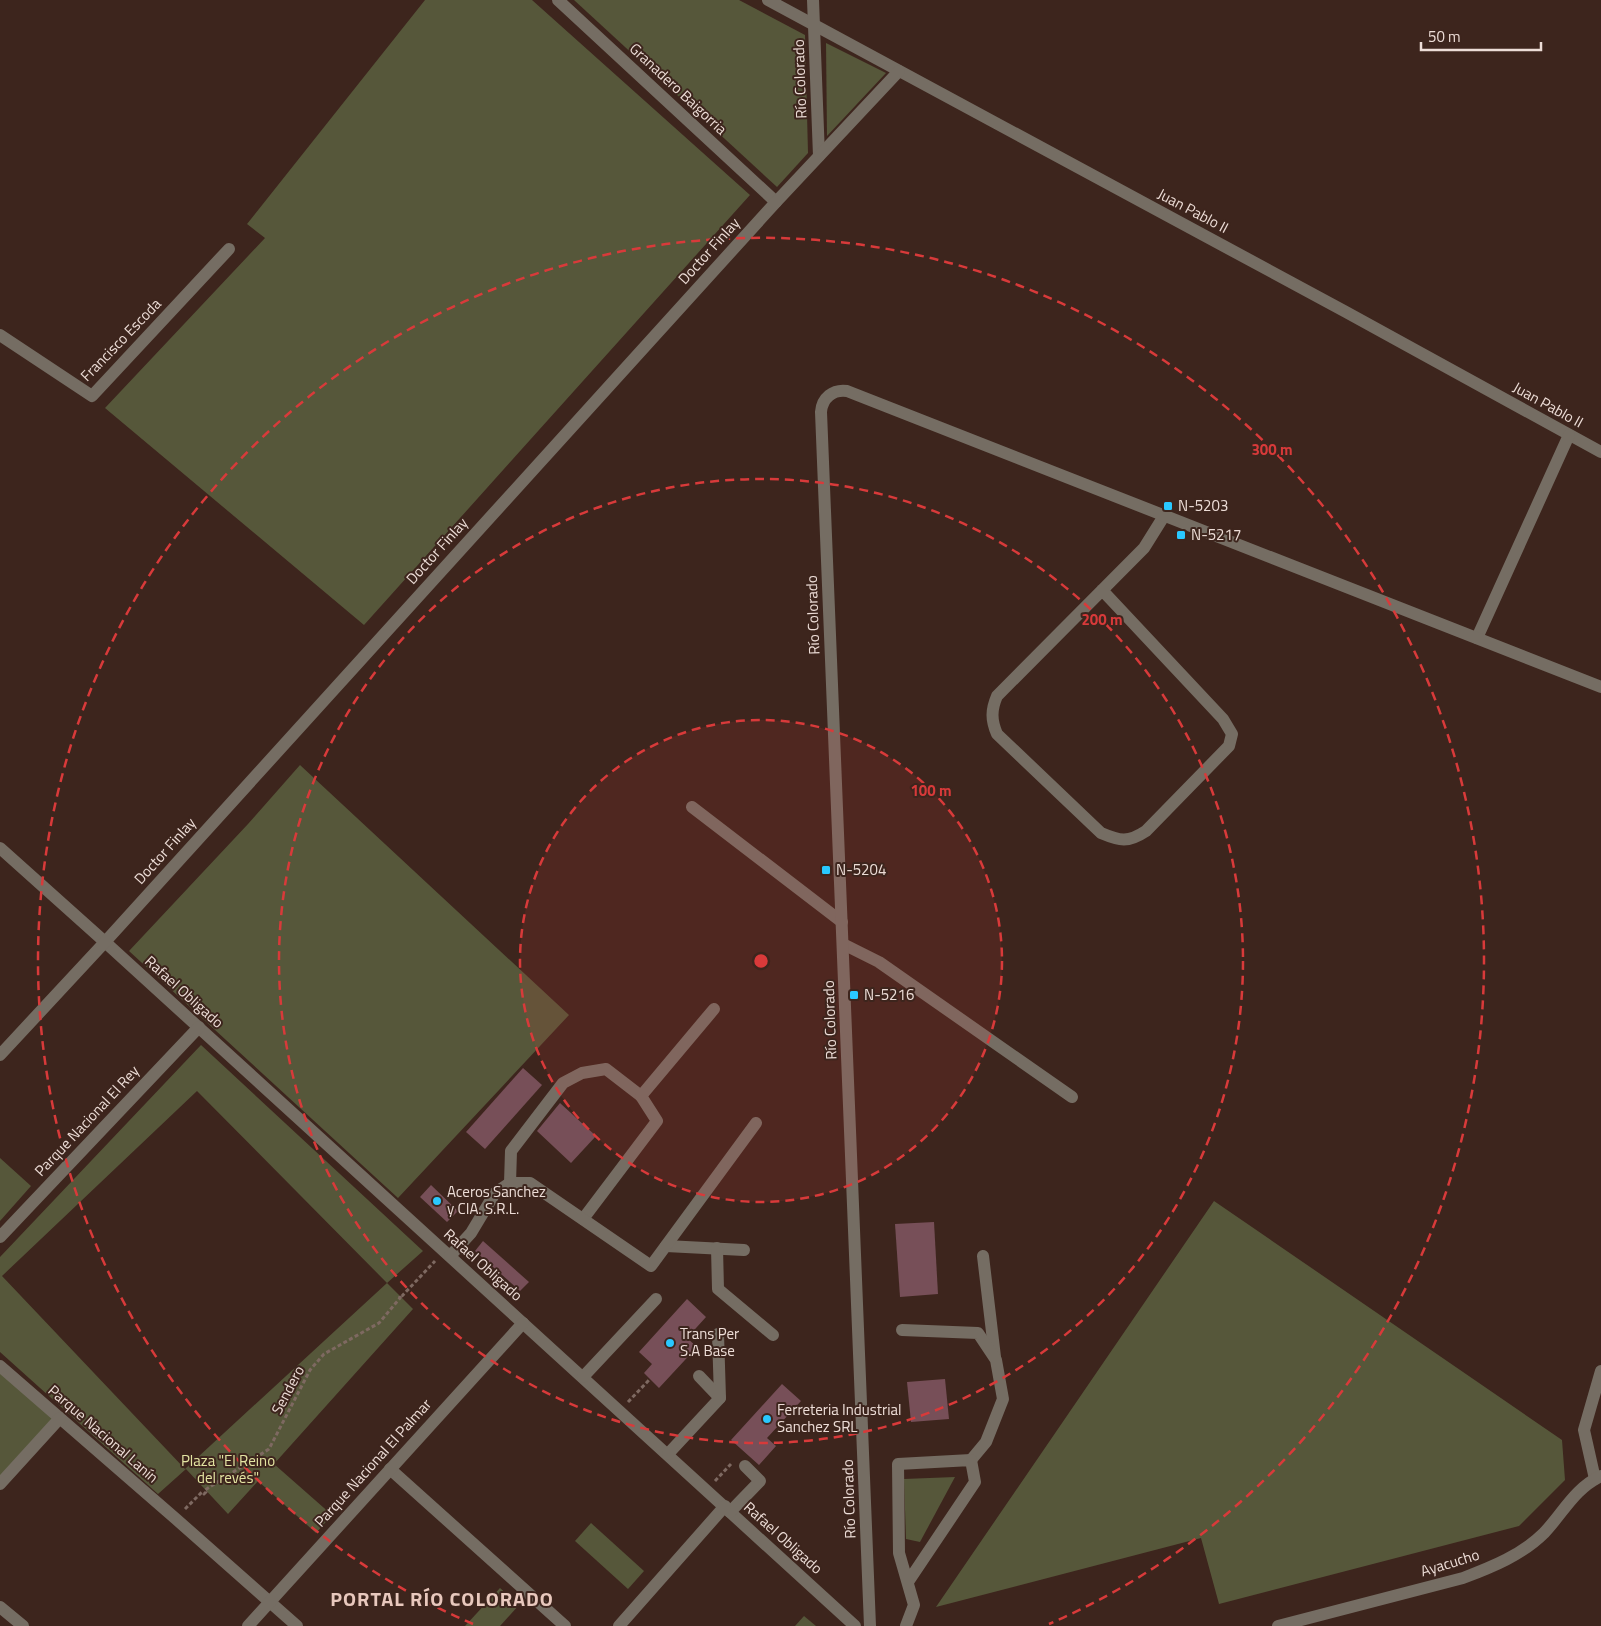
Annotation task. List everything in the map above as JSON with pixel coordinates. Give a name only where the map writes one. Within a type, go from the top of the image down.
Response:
[{"type":"street","name":"Granadero Baigorria","points":[[558,0],[776,202]]},
{"type":"street","name":"Juan Pablo II","points":[[768,0],[1601,452]]},
{"type":"street","name":"Río Colorado","points":[[813,0],[819,156]]},
{"type":"street","name":"Doctor Finlay","points":[[0,1055],[105,942],[776,202],[899,71]]},
{"type":"street","name":"Francisco Escoda","points":[[0,334],[92,396],[229,249]]},
{"type":"street","name":"Río Colorado","points":[[870,1626],[821,412],[823,402],[830,394],[839,390],[847,391],[1164,516]]},
{"type":"street","points":[[1477,638],[1569,435]]},
{"type":"street","points":[[1102,590],[1222,719],[1232,734],[1228,746],[1146,831],[1135,838],[1118,840],[1101,833],[996,734],[992,722],[992,708],[997,696],[1102,590],[1144,548],[1164,516],[1601,687]]},
{"type":"street","points":[[692,807],[842,922]]},
{"type":"street","name":"Rafael Obligado","points":[[0,848],[199,1027],[855,1626]]},
{"type":"street","points":[[843,944],[879,962],[1072,1097]]},
{"type":"street","points":[[642,1096],[714,1009]]},
{"type":"street","name":"Parque Nacional El Rey","points":[[0,1237],[199,1027]]},
{"type":"street","points":[[510,1183],[511,1151],[563,1083],[582,1073],[606,1069],[642,1096],[657,1121],[582,1219]]},
{"type":"street","points":[[447,1254],[471,1233],[494,1193],[510,1183],[530,1183],[651,1266],[756,1123]]},
{"type":"street","points":[[666,1246],[744,1250]]},
{"type":"street","points":[[717,1248],[718,1289],[773,1335]]},
{"type":"street","points":[[906,1626],[914,1605],[899,1553],[898,1464],[971,1460],[986,1442],[1003,1399],[996,1360],[983,1256]]},
{"type":"street","points":[[583,1377],[656,1299]]},
{"type":"street","name":"Parque Nacional El Palmar","points":[[248,1626],[523,1322]]},
{"type":"street","points":[[902,1330],[978,1333],[996,1360]]},
{"type":"street","points":[[668,1454],[720,1398],[718,1334]]},
{"type":"street","name":"Parque Nacional Lanín","points":[[0,1366],[297,1626]]},
{"type":"street","points":[[1598,1478],[1584,1430],[1601,1371]]},
{"type":"street","points":[[698,1376],[720,1398]]},
{"type":"street","points":[[0,1484],[60,1418]]},
{"type":"street","points":[[908,1582],[975,1482],[971,1460]]},
{"type":"street","points":[[618,1626],[728,1509],[760,1481],[741,1461]]},
{"type":"street","points":[[390,1469],[565,1626]]},
{"type":"street","name":"Ayacucho","points":[[1278,1626],[1463,1578],[1491,1567],[1520,1552],[1543,1534],[1579,1490],[1598,1478]]},
{"type":"street","points":[[0,1607],[23,1626]]},
{"type":"path","name":"Sendero","points":[[176,1519],[202,1492],[204,1494],[205,1490],[269,1449],[310,1370],[324,1354],[379,1323],[400,1298],[399,1296],[402,1296],[447,1254]]},
{"type":"path","points":[[620,1411],[650,1379]]},
{"type":"path","points":[[707,1490],[741,1461]]},
{"type":"green space","points":[[425,0],[532,0],[750,195],[364,625],[105,408],[265,238],[247,224]]},
{"type":"green space","points":[[574,0],[739,0],[805,35],[808,153],[777,187]]},
{"type":"green space","points":[[826,43],[886,73],[827,136]]},
{"type":"green space","points":[[300,765],[569,1015],[398,1198],[129,951],[248,824]]},
{"type":"green space","name":"Plaza \"El Reino del revés\"","points":[[201,1045],[423,1251],[387,1283],[413,1309],[274,1464],[332,1515],[316,1533],[258,1481],[228,1514],[186,1469],[158,1494],[0,1352],[0,1257]],"holes":[[[197,1091],[387,1283],[185,1469],[2,1276]]]},
{"type":"green space","points":[[0,1158],[31,1186],[0,1221]]},
{"type":"green space","points":[[1214,1201],[1562,1440],[1565,1480],[1519,1526],[1219,1604],[1201,1538],[936,1607]]},
{"type":"green space","points":[[0,1373],[54,1418],[0,1478]]},
{"type":"green space","points":[[955,1477],[920,1542],[906,1539],[904,1479]]},
{"type":"green space","points":[[591,1523],[644,1571],[628,1589],[575,1541]]},
{"type":"green space","points":[[500,1588],[519,1605],[500,1626],[465,1626]]},
{"type":"green space","points":[[804,1616],[816,1626],[795,1626]]},
{"type":"building","points":[[523,1068],[542,1085],[485,1149],[466,1132]]},
{"type":"building","points":[[560,1103],[596,1136],[571,1163],[537,1131]]},
{"type":"building","name":"Aceros Sanchez y CIA. S.R.L.","points":[[431,1185],[458,1211],[447,1222],[420,1197]]},
{"type":"building","points":[[934,1222],[938,1294],[900,1297],[895,1224]]},
{"type":"building","points":[[483,1241],[529,1282],[520,1291],[475,1251]]},
{"type":"building","name":"Trans Per S.A Base","points":[[687,1299],[706,1317],[687,1338],[697,1347],[659,1388],[644,1373],[652,1364],[639,1352]]},
{"type":"building","points":[[945,1379],[949,1419],[911,1422],[907,1382]]},
{"type":"building","name":"Ferreteria Industrial Sanchez SRL","points":[[782,1384],[801,1401],[767,1438],[776,1446],[759,1465],[731,1440]]},
{"type":"place","name":"N-5203","points":[[1168,506]]},
{"type":"place","name":"N-5217","points":[[1181,535]]},
{"type":"place","name":"N-5204","points":[[826,870]]},
{"type":"place","name":"N-5216","points":[[854,995]]},
{"type":"place","name":"Aceros Sanchez y CIA. S.R.L.","points":[[437,1201]]},
{"type":"place","name":"Trans Per S.A Base","points":[[670,1343]]},
{"type":"place","name":"Ferreteria Industrial Sanchez SRL","points":[[767,1419]]},
{"type":"district","name":"PORTAL RÍO COLORADO","points":[[442,1599]]}]
